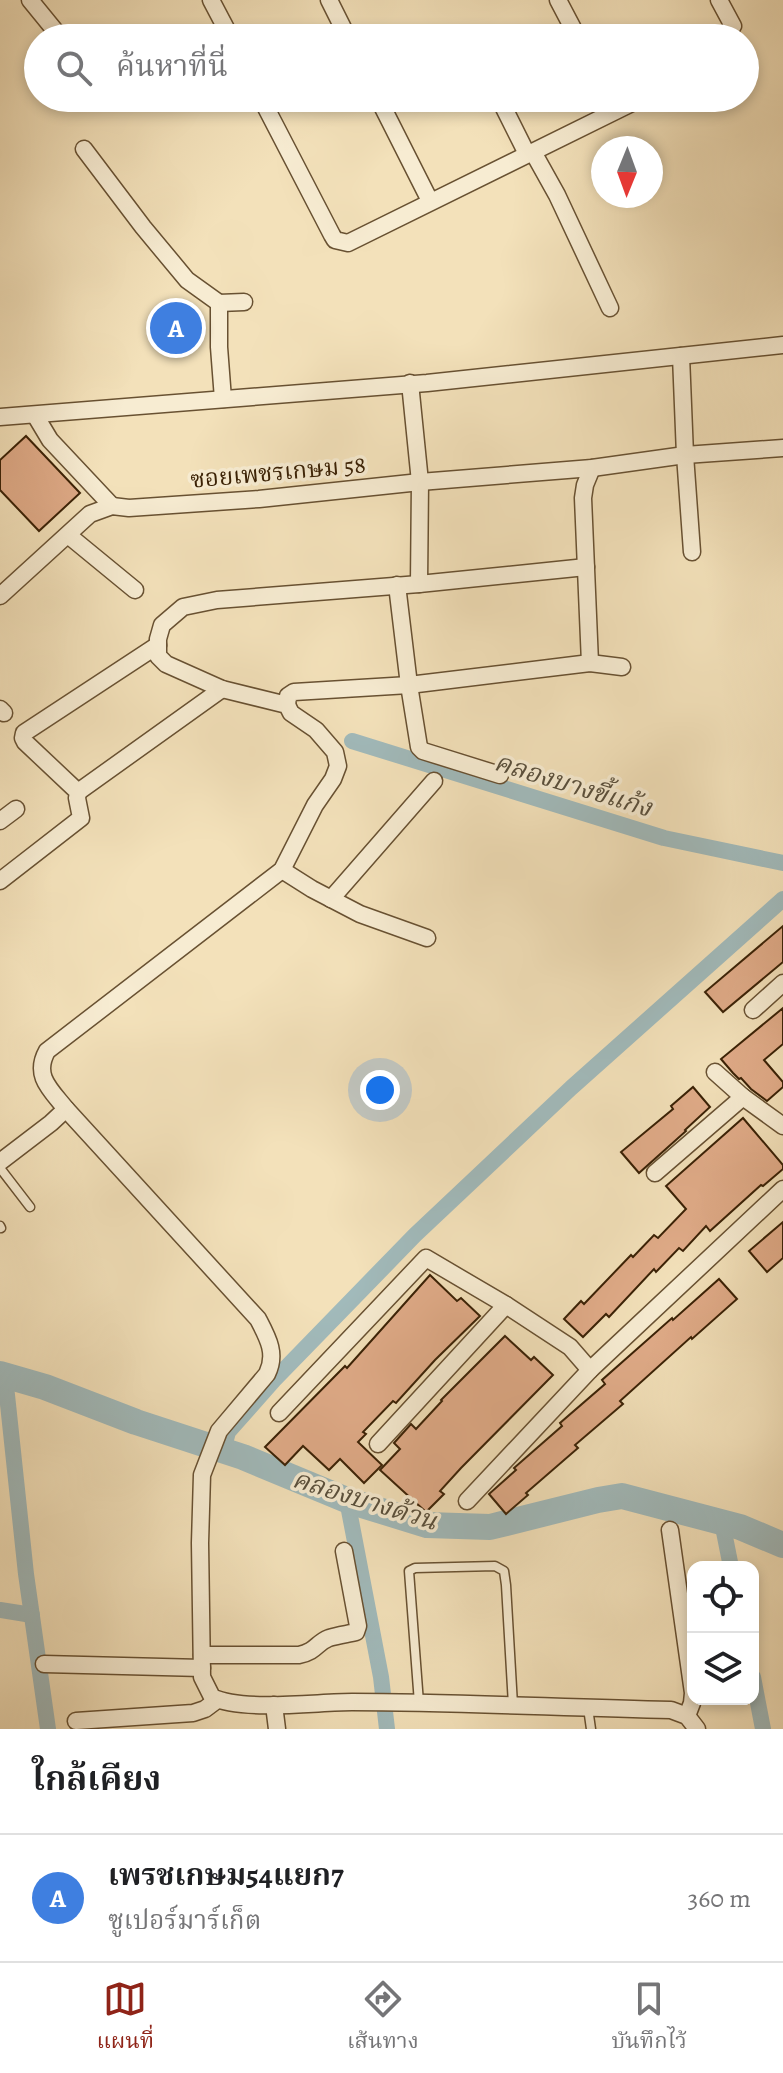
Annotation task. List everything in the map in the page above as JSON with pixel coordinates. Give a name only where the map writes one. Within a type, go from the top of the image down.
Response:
[{"type":"street","points":[[30,0],[50,24]]},
{"type":"street","points":[[211,0],[224,24]]},
{"type":"street","points":[[329,0],[341,24]]},
{"type":"street","points":[[558,0],[571,24]]},
{"type":"street","points":[[719,0],[732,24]]},
{"type":"street","points":[[268,112],[335,240],[348,243],[530,153],[600,112]]},
{"type":"street","points":[[385,112],[430,201]]},
{"type":"street","points":[[507,112],[557,195],[610,308]]},
{"type":"street","points":[[84,149],[187,280],[219,303],[244,302]]},
{"type":"street","points":[[219,303],[223,399]]},
{"type":"street","points":[[0,416],[410,383],[783,345]]},
{"type":"street","points":[[681,356],[692,552]]},
{"type":"street","points":[[410,383],[420,482],[419,584]]},
{"type":"street","points":[[0,596],[90,514],[112,506],[50,440],[35,415]]},
{"type":"street","name":"ซอยเพชรเกษม 58","points":[[112,506],[129,508],[259,499],[592,468],[685,455],[783,448]]},
{"type":"street","points":[[590,663],[583,498],[592,468]]},
{"type":"street","points":[[68,535],[135,590]]},
{"type":"street","points":[[287,705],[222,689],[166,664],[158,656],[162,625],[183,607],[217,600],[586,567]]},
{"type":"street","points":[[397,585],[419,747],[423,751],[500,775]]},
{"type":"street","points":[[78,792],[25,742],[24,733],[158,645]]},
{"type":"street","points":[[622,667],[590,663],[409,685],[294,692],[288,696],[287,705],[291,713],[316,730],[335,752],[338,766],[282,870],[47,1051],[41,1062],[41,1076],[66,1109],[258,1319],[269,1339],[272,1365],[219,1431],[202,1475],[202,1677],[212,1697],[229,1702],[274,1705],[351,1702],[671,1710],[692,1723]]},
{"type":"street","points":[[0,881],[79,821],[82,813],[78,792],[222,689]]},
{"type":"street","points":[[331,899],[434,781]]},
{"type":"street","points":[[0,821],[16,809]]},
{"type":"street","points":[[282,870],[360,914],[427,938]]},
{"type":"street","points":[[753,1010],[783,983]]},
{"type":"street","points":[[715,1072],[783,1126]]},
{"type":"street","points":[[655,1173],[743,1097]]},
{"type":"street","points":[[0,1165],[66,1109]]},
{"type":"street","points":[[467,1501],[590,1370],[783,1189]]},
{"type":"street","points":[[279,1413],[426,1258],[570,1347],[590,1370]]},
{"type":"street","points":[[378,1444],[506,1305]]},
{"type":"street","points":[[670,1530],[693,1693],[692,1723]]},
{"type":"street","points":[[44,1664],[202,1662],[299,1655],[315,1650],[328,1639],[356,1632],[358,1626],[344,1551]]},
{"type":"street","points":[[76,1721],[111,1724],[194,1721],[217,1700]]},
{"type":"street","points":[[274,1705],[277,1729]]},
{"type":"lane","points":[[0,1165],[30,1207]]},
{"type":"lane","points":[[419,1703],[409,1571],[415,1568],[495,1566],[504,1571],[506,1585],[513,1705]]},
{"type":"lane","points":[[588,1708],[591,1729]]},
{"type":"building","points":[[26,436],[80,493],[39,531],[0,490],[0,460]]},
{"type":"building","points":[[783,926],[783,962],[723,1012],[705,992]]},
{"type":"building","points":[[783,1008],[783,1044],[764,1060],[783,1082],[783,1087],[767,1101],[739,1079],[721,1059]]},
{"type":"building","points":[[693,1087],[710,1107],[639,1173],[621,1152],[673,1109],[671,1106]]},
{"type":"building","points":[[743,1118],[783,1165],[783,1169],[710,1231],[706,1226],[683,1251],[679,1248],[656,1272],[654,1269],[609,1317],[606,1314],[583,1337],[564,1319],[581,1301],[584,1304],[654,1235],[658,1238],[686,1209],[666,1186]]},
{"type":"building","points":[[783,1222],[783,1258],[767,1272],[749,1251]]},
{"type":"building","points":[[430,1275],[457,1301],[461,1298],[480,1316],[396,1403],[393,1401],[363,1432],[366,1434],[358,1442],[382,1465],[364,1483],[340,1459],[329,1470],[303,1446],[285,1465],[265,1447],[345,1366],[347,1368]]},
{"type":"building","points":[[719,1279],[737,1299],[620,1401],[623,1404],[575,1445],[578,1448],[506,1514],[489,1494],[562,1426],[560,1423],[605,1384],[602,1380]]},
{"type":"building","points":[[505,1336],[553,1375],[461,1468],[440,1491],[444,1494],[426,1512],[380,1470],[400,1449],[394,1443],[411,1424],[416,1429]]},
{"type":"waterway","name":"คลองบางขี้แก้ง","points":[[352,741],[664,838],[783,863]]},
{"type":"waterway","points":[[223,1451],[228,1432],[274,1380],[415,1235],[571,1088],[783,899]]},
{"type":"waterway","name":"คลองบางด้วน","points":[[0,1374],[243,1457],[349,1501],[427,1525],[490,1527],[622,1496],[740,1527],[783,1545]]},
{"type":"waterway","points":[[5,1376],[26,1574],[48,1729]]},
{"type":"waterway","points":[[347,1500],[381,1677],[387,1729]]},
{"type":"waterway","points":[[722,1522],[730,1561]]},
{"type":"waterway","points":[[0,1610],[32,1615]]},
{"type":"waterway","points":[[758,1705],[763,1729]]},
{"type":"place","name":"เพรชเกษม54แยก7","points":[[176,328]]}]
